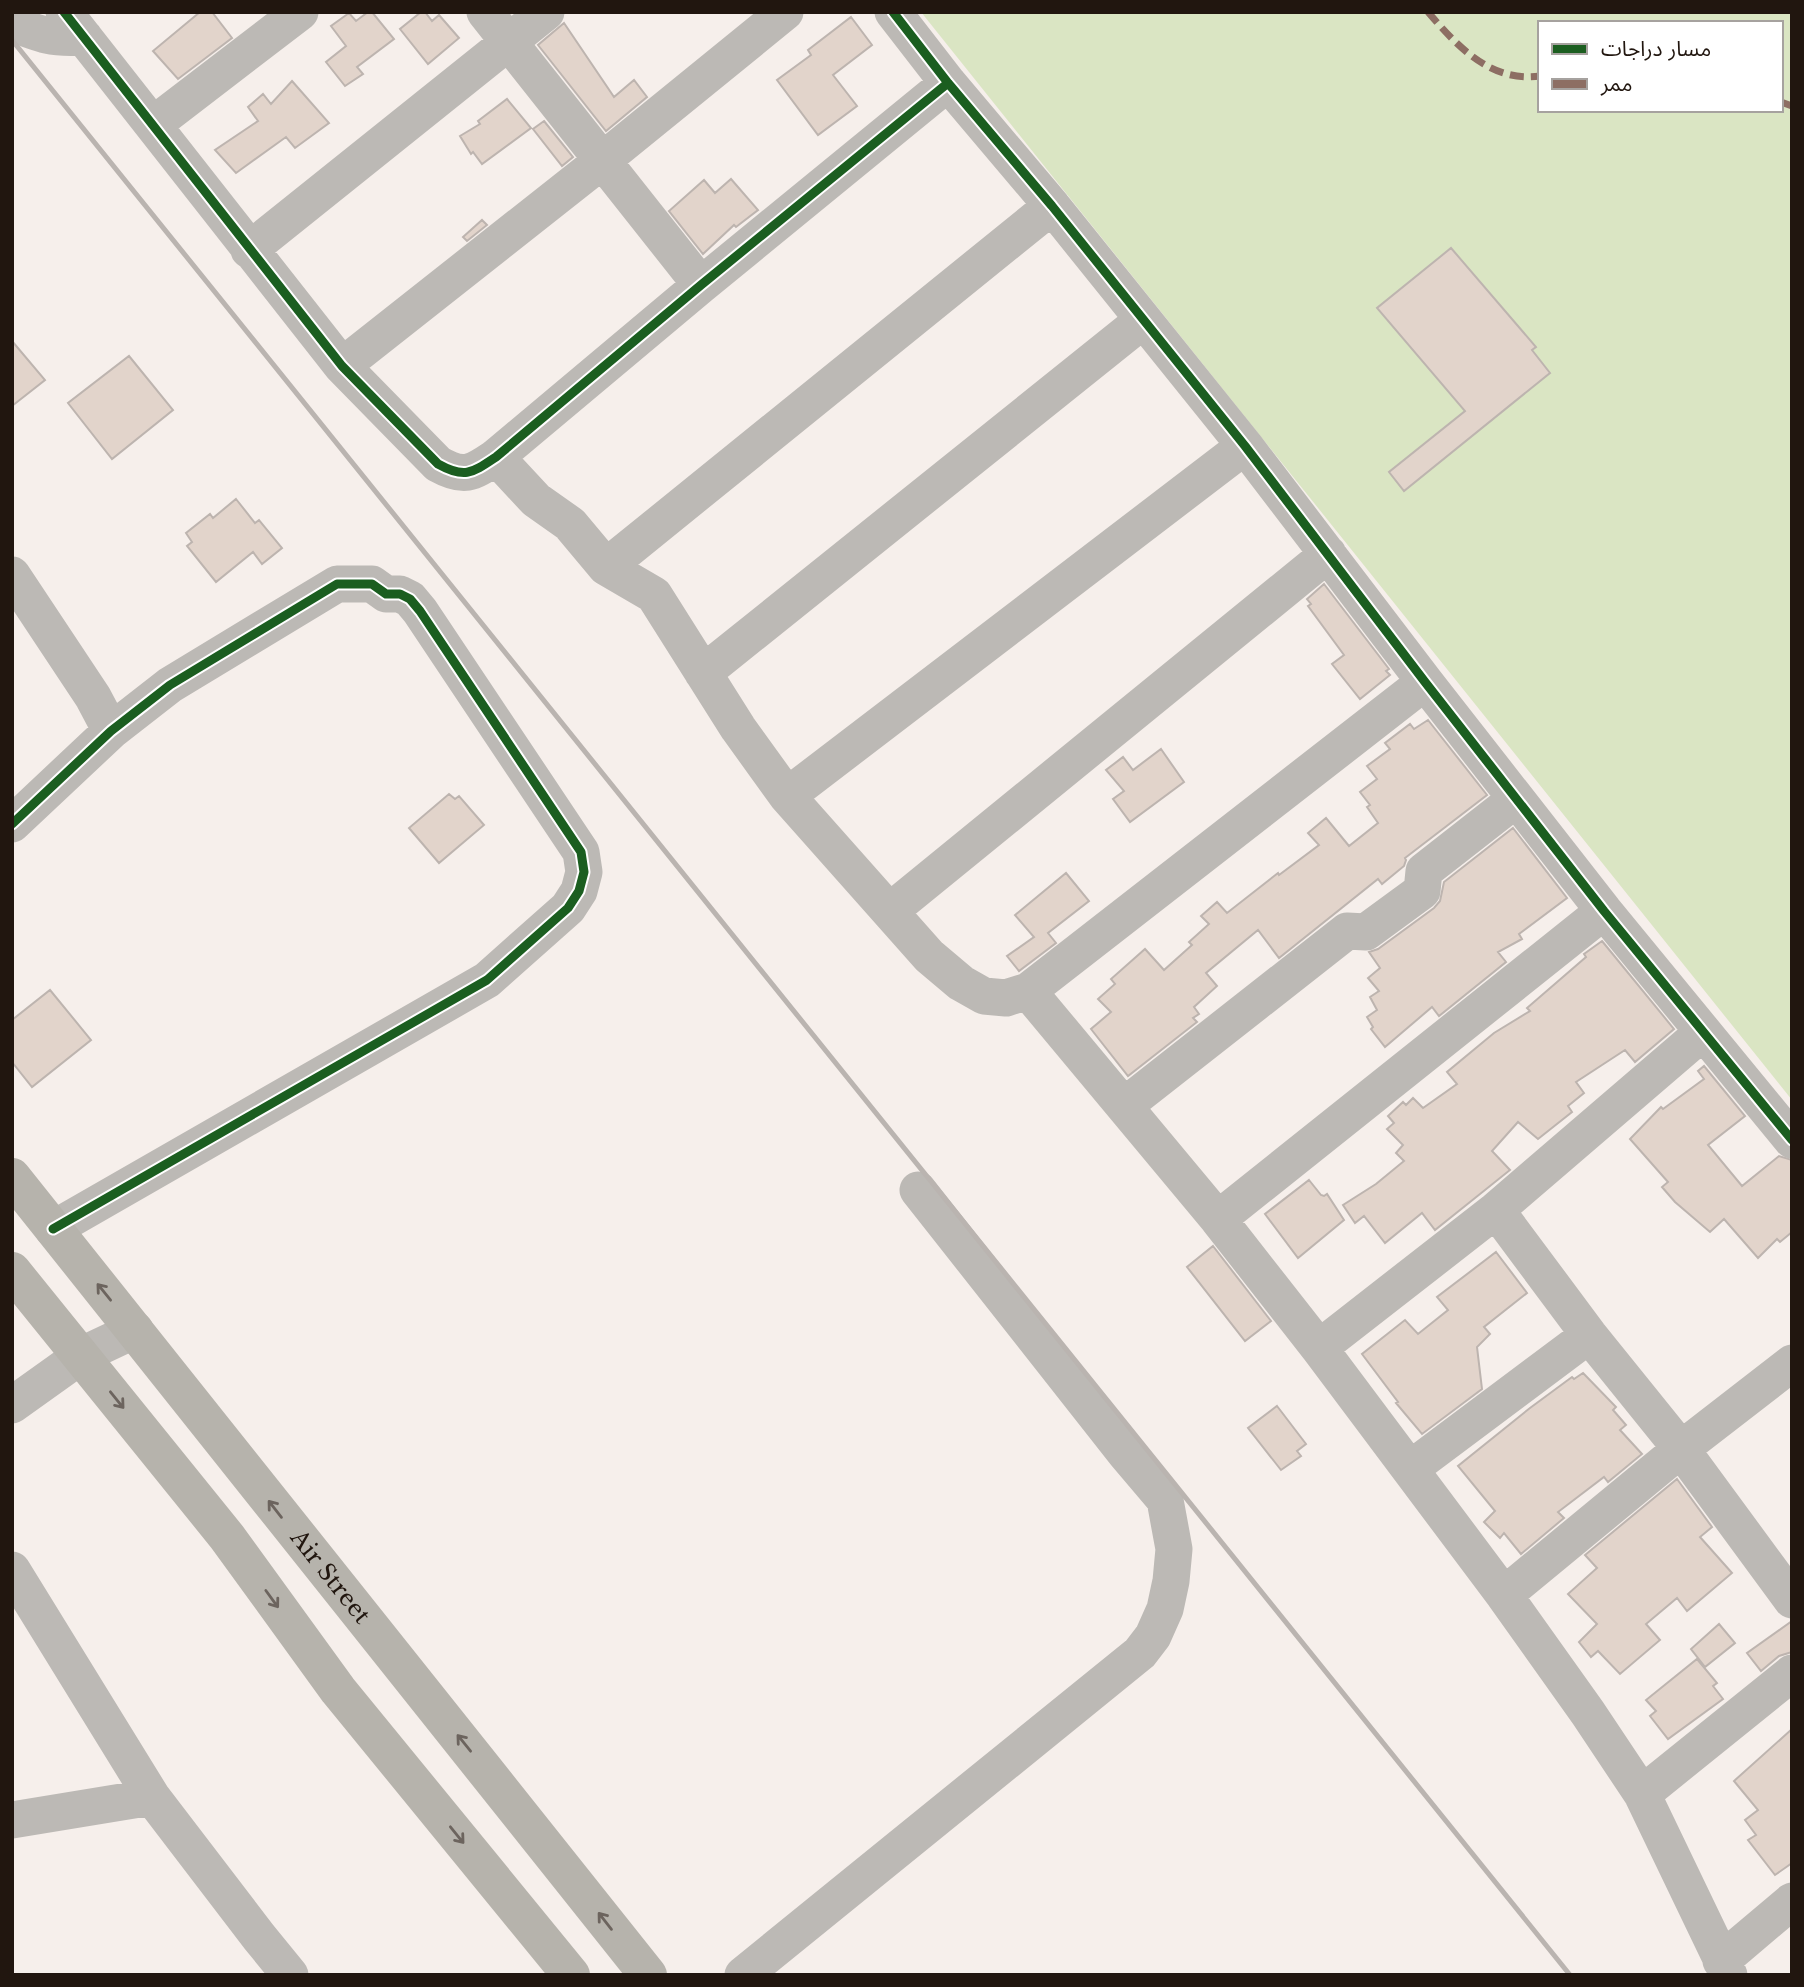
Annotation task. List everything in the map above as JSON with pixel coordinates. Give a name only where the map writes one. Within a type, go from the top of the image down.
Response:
[{"type":"main road","name":"Air Street","points":[[12,1177],[648,1975]]},
{"type":"main road","points":[[12,1271],[226,1537],[338,1690],[572,1975]]},
{"type":"street","points":[[154,124],[300,12]]},
{"type":"street","points":[[485,12],[701,285]]},
{"type":"street","points":[[249,250],[546,12]]},
{"type":"street","points":[[342,366],[785,12]]},
{"type":"street","points":[[893,12],[1245,446],[1604,911],[1792,1140]]},
{"type":"street","points":[[12,23],[58,39],[74,24],[342,366],[438,464],[455,473],[474,471],[496,457],[948,83]]},
{"type":"street","points":[[606,567],[1052,206]]},
{"type":"street","points":[[703,673],[1142,321]]},
{"type":"street","points":[[787,796],[1245,446]]},
{"type":"street","points":[[496,457],[536,500],[570,524],[606,567],[654,595],[738,728],[787,796],[929,956],[961,983],[984,996],[1006,998],[1028,991],[1425,682]]},
{"type":"street","points":[[890,911],[1328,554]]},
{"type":"street","points":[[12,575],[93,697],[111,731]]},
{"type":"street","points":[[12,824],[111,731],[170,685],[337,584],[372,584],[386,594],[400,594],[410,599],[420,611],[581,852],[584,872],[579,891],[568,908],[487,980],[53,1229]]},
{"type":"street","points":[[1124,1106],[1347,931],[1366,932],[1422,891],[1424,871],[1516,799]]},
{"type":"street","points":[[1218,1219],[1604,911]]},
{"type":"street","points":[[1028,991],[1218,1219],[1504,1595],[1642,1794],[1725,1968],[1786,1919]]},
{"type":"street","points":[[1318,1348],[1496,1210],[1702,1033]]},
{"type":"street","points":[[743,1975],[1140,1653],[1153,1636],[1165,1609],[1174,1549],[1165,1500],[918,1190]]},
{"type":"street","points":[[1496,1210],[1589,1335],[1681,1450],[1792,1600]]},
{"type":"street","points":[[12,1405],[82,1355],[135,1330]]},
{"type":"street","points":[[1410,1469],[1589,1335]]},
{"type":"street","points":[[1504,1595],[1792,1363]]},
{"type":"street","points":[[14,1575],[152,1797],[290,1975]]},
{"type":"street","points":[[1642,1794],[1792,1673]]},
{"type":"street","points":[[12,1820],[152,1797]]},
{"type":"green space","points":[[921,12],[1792,12],[1792,1100]]},
{"type":"building","points":[[200,12],[212,12],[232,38],[178,79],[153,51]]},
{"type":"building","points":[[372,12],[394,39],[357,67],[363,74],[345,86],[326,62],[346,46],[331,26],[349,13],[356,21]]},
{"type":"building","points":[[421,12],[425,12],[432,21],[439,15],[459,38],[428,64],[400,29]]},
{"type":"building","points":[[851,17],[872,45],[833,75],[857,106],[818,135],[777,80],[811,55],[808,50]]},
{"type":"building","points":[[564,23],[614,97],[634,80],[647,97],[606,131],[538,45]]},
{"type":"building","points":[[292,81],[329,123],[295,148],[286,137],[236,173],[215,150],[258,121],[248,107],[263,94],[271,104]]},
{"type":"building","points":[[507,99],[531,128],[482,164],[473,152],[471,154],[460,136],[480,124],[478,121]]},
{"type":"building","points":[[544,121],[573,157],[562,166],[533,129]]},
{"type":"building","points":[[731,179],[758,210],[736,227],[734,225],[703,254],[669,211],[704,180],[715,193]]},
{"type":"building","points":[[482,220],[487,225],[467,241],[463,237]]},
{"type":"building","points":[[1451,248],[1536,347],[1532,350],[1550,373],[1404,491],[1389,472],[1465,411],[1377,308]]},
{"type":"building","points":[[12,341],[45,380],[12,406]]},
{"type":"building","points":[[129,356],[173,410],[112,459],[68,403]]},
{"type":"building","points":[[236,499],[255,523],[259,520],[282,548],[262,564],[253,552],[216,582],[187,546],[192,542],[186,533],[210,514],[213,518]]},
{"type":"building","points":[[1324,584],[1389,669],[1386,671],[1390,675],[1360,699],[1332,664],[1344,655],[1308,606],[1311,604],[1307,599]]},
{"type":"building","points":[[1428,720],[1487,795],[1405,858],[1404,866],[1382,884],[1378,879],[1279,958],[1258,930],[1206,973],[1217,986],[1194,1007],[1199,1014],[1193,1018],[1197,1022],[1128,1076],[1091,1029],[1111,1012],[1098,999],[1115,984],[1111,979],[1145,949],[1164,970],[1192,945],[1189,942],[1209,924],[1201,916],[1217,902],[1227,913],[1319,845],[1308,833],[1326,818],[1349,846],[1378,823],[1367,807],[1370,805],[1360,792],[1377,779],[1367,766],[1390,749],[1385,743],[1410,724],[1414,729]]},
{"type":"building","points":[[1161,749],[1184,782],[1130,822],[1113,799],[1124,791],[1106,770],[1123,757],[1133,770]]},
{"type":"building","points":[[449,794],[455,799],[459,796],[484,825],[439,863],[409,828]]},
{"type":"building","points":[[1513,828],[1567,898],[1519,934],[1522,939],[1498,952],[1506,962],[1439,1016],[1432,1007],[1385,1047],[1371,1029],[1373,1027],[1367,1017],[1377,1010],[1370,997],[1379,991],[1368,978],[1380,968],[1369,952],[1378,949],[1434,908],[1440,901],[1444,882]]},
{"type":"building","points":[[1066,873],[1089,901],[1048,933],[1056,943],[1019,971],[1007,956],[1034,937],[1015,915]]},
{"type":"building","points":[[1602,941],[1674,1029],[1635,1062],[1625,1050],[1576,1082],[1584,1093],[1568,1106],[1572,1112],[1538,1139],[1518,1122],[1492,1151],[1510,1170],[1435,1230],[1422,1213],[1385,1243],[1364,1216],[1355,1223],[1343,1205],[1376,1184],[1404,1161],[1396,1153],[1403,1145],[1387,1129],[1394,1123],[1388,1116],[1403,1102],[1406,1105],[1413,1098],[1423,1108],[1457,1084],[1447,1072],[1494,1033],[1530,1011],[1527,1008],[1586,957],[1584,954]]},
{"type":"building","points":[[50,990],[91,1040],[32,1087],[12,1062],[12,1020]]},
{"type":"building","points":[[1704,1066],[1745,1116],[1708,1145],[1742,1186],[1779,1156],[1792,1160],[1792,1232],[1780,1242],[1777,1239],[1758,1258],[1724,1219],[1710,1232],[1675,1202],[1662,1187],[1668,1182],[1630,1139],[1661,1107],[1663,1109],[1704,1079],[1698,1071]]},
{"type":"building","points":[[1309,1180],[1321,1195],[1327,1194],[1344,1220],[1298,1258],[1265,1214]]},
{"type":"building","points":[[1213,1246],[1271,1321],[1245,1341],[1187,1267]]},
{"type":"building","points":[[1496,1252],[1527,1293],[1484,1327],[1490,1334],[1477,1347],[1482,1389],[1422,1434],[1396,1403],[1398,1402],[1362,1354],[1405,1320],[1418,1334],[1448,1310],[1437,1297]]},
{"type":"building","points":[[1583,1373],[1616,1407],[1613,1410],[1626,1425],[1620,1430],[1642,1454],[1608,1482],[1604,1477],[1558,1512],[1564,1518],[1521,1554],[1504,1533],[1500,1538],[1484,1522],[1495,1511],[1458,1466],[1530,1408],[1572,1377],[1574,1379]]},
{"type":"building","points":[[1277,1406],[1306,1444],[1297,1451],[1301,1456],[1281,1470],[1248,1428]]},
{"type":"building","points":[[1677,1479],[1712,1527],[1700,1537],[1732,1573],[1687,1611],[1677,1598],[1646,1624],[1660,1640],[1620,1674],[1598,1651],[1591,1657],[1579,1642],[1597,1624],[1568,1594],[1597,1568],[1585,1555]]},
{"type":"building","points":[[1792,1621],[1792,1652],[1779,1656],[1761,1671],[1747,1653]]},
{"type":"building","points":[[1719,1624],[1735,1643],[1705,1667],[1691,1649]]},
{"type":"building","points":[[1697,1659],[1717,1683],[1713,1686],[1723,1699],[1668,1739],[1650,1716],[1656,1711],[1646,1700]]},
{"type":"building","points":[[1792,1729],[1792,1863],[1775,1875],[1748,1840],[1756,1835],[1745,1820],[1758,1810],[1734,1781]]},
{"type":"railway","points":[[12,40],[1570,1975]]},
{"type":"marked path","points":[[1428,12],[1463,49],[1491,68],[1522,77],[1538,76]]},
{"type":"marked path","points":[[1783,103],[1792,106]]},
{"type":"cycle path","points":[[64,12],[342,366],[438,464],[462,473],[481,467],[496,457],[948,83]]},
{"type":"cycle path","points":[[893,12],[1245,446],[1604,911],[1792,1140]]},
{"type":"cycle path","points":[[12,824],[111,731],[170,685],[337,584],[372,584],[386,594],[400,594],[410,599],[420,611],[581,852],[584,872],[579,891],[568,908],[487,980],[53,1229]]}]
